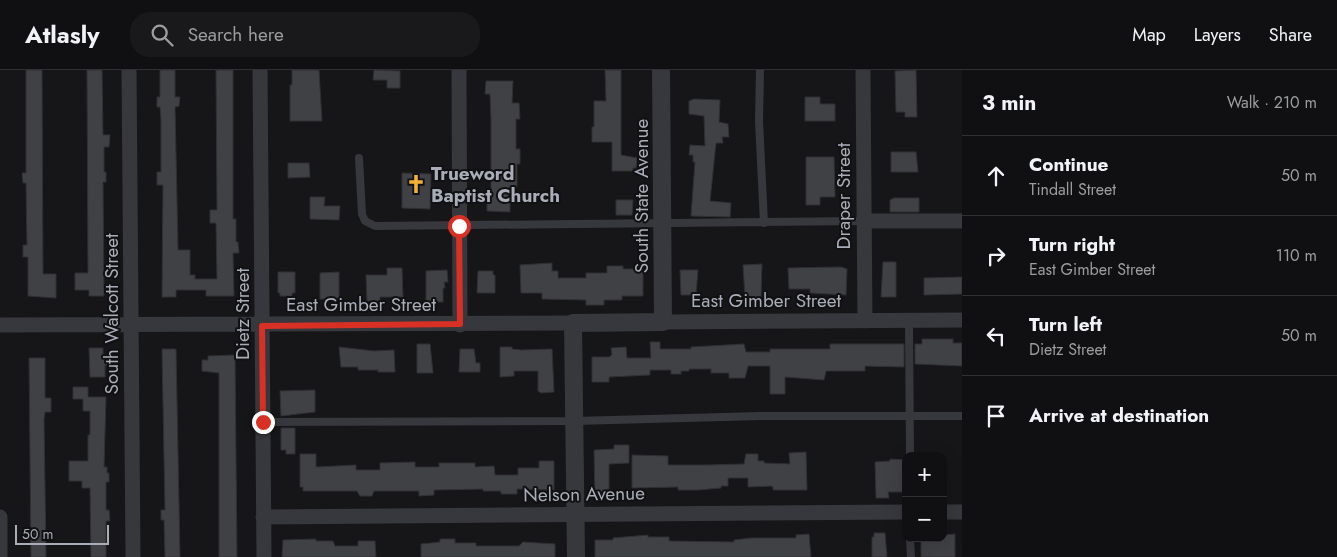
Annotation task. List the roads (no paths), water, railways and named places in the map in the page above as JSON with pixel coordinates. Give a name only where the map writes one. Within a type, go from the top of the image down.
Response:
[{"type":"street","name":"South Walcott Street","points":[[129,70],[133,557]]},
{"type":"street","name":"Dietz Street","points":[[260,70],[264,557]]},
{"type":"street","points":[[459,70],[460,324]]},
{"type":"street","name":"South State Avenue","points":[[662,70],[663,322]]},
{"type":"street","name":"Draper Street","points":[[863,70],[865,321]]},
{"type":"street","points":[[863,220],[962,221]]},
{"type":"street","name":"East Gimber Street","points":[[0,325],[262,326],[962,320]]},
{"type":"street","points":[[573,323],[576,557]]},
{"type":"street","name":"Nelson Avenue","points":[[263,517],[902,512]]},
{"type":"street","points":[[947,512],[962,512]]},
{"type":"street","points":[[0,517],[0,557]]},
{"type":"lane","points":[[760,70],[759,144],[764,223]]},
{"type":"lane","points":[[359,158],[361,208],[365,221],[369,224],[459,226],[764,223],[863,220]]},
{"type":"lane","points":[[909,321],[910,452]]},
{"type":"lane","points":[[263,422],[574,420],[761,416],[962,416]]},
{"type":"lane","points":[[910,542],[911,557]]},
{"type":"place","name":"Trueword Baptist Church","points":[[416,184]]}]
